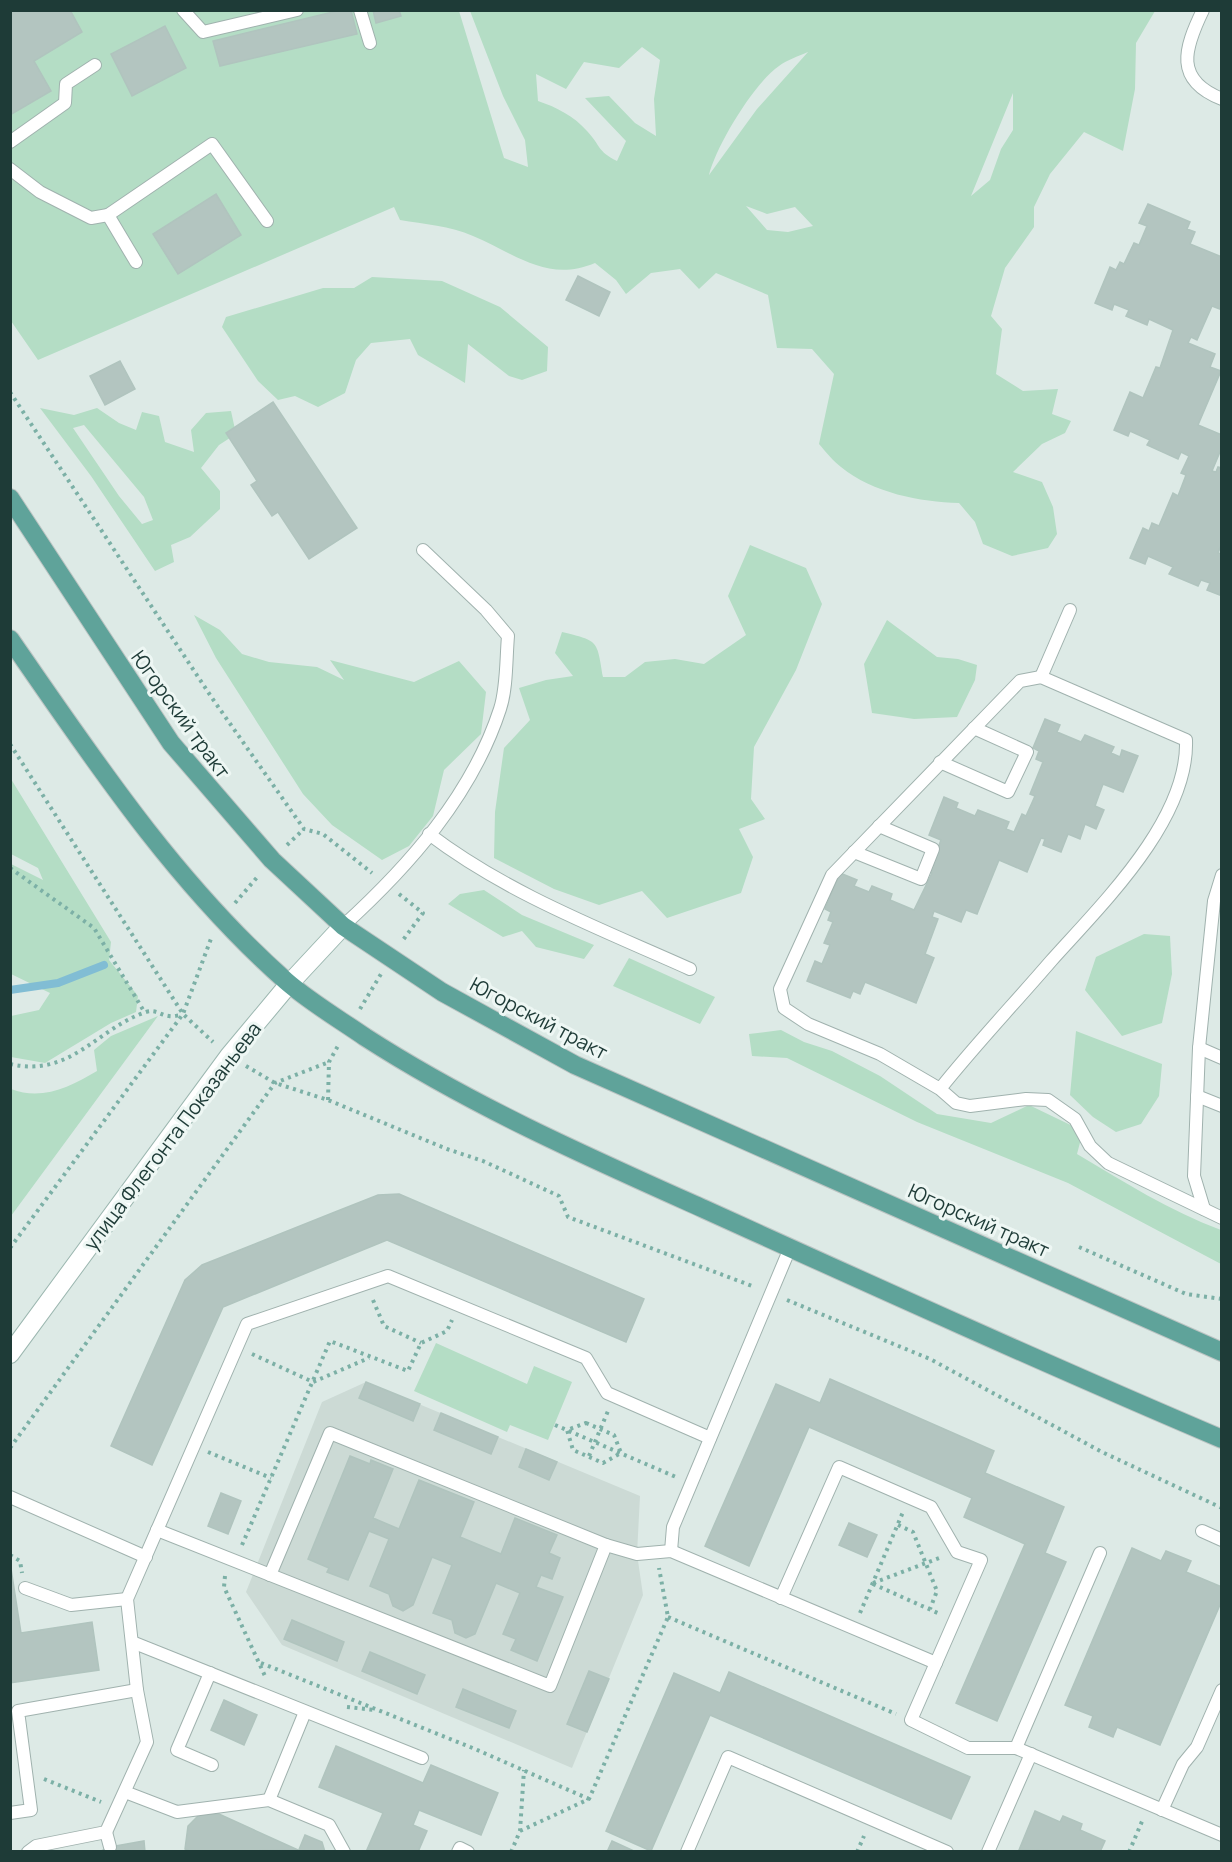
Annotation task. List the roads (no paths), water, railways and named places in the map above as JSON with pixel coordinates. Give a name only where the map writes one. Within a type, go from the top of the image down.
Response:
[{"type":"main road","name":"Югорский тракт","points":[[10,498],[171,743],[272,860],[343,926],[442,992],[575,1065],[1221,1352]]},
{"type":"main road","points":[[10,639],[127,805],[222,919],[289,984],[349,1026],[464,1096],[790,1248],[1221,1439]]},
{"type":"main road","name":"улица Флегонта Показаньева","points":[[10,1354],[229,1056],[289,984],[343,926]]},
{"type":"lane","points":[[183,10],[203,32],[297,10]]},
{"type":"lane","points":[[360,10],[370,43]]},
{"type":"lane","points":[[1203,10],[1189,39],[1187,69],[1202,91],[1221,99]]},
{"type":"lane","points":[[10,142],[65,103],[66,84],[95,65]]},
{"type":"lane","points":[[10,169],[40,192],[91,218],[108,215],[212,144],[267,221]]},
{"type":"lane","points":[[108,215],[135,262]]},
{"type":"lane","points":[[343,926],[388,885],[429,834],[477,766],[501,707],[508,636],[486,610],[423,550]]},
{"type":"lane","points":[[1041,677],[1070,610]]},
{"type":"lane","points":[[940,1089],[1132,871],[1174,801],[1187,762],[1186,740],[1041,677],[1020,681],[832,875],[780,989],[784,1008],[808,1024],[880,1054],[940,1089],[956,1103],[970,1106],[1026,1099],[1048,1100],[1075,1119],[1090,1146],[1108,1163],[1221,1218]]},
{"type":"lane","points":[[940,762],[1008,792],[1027,752],[974,728]]},
{"type":"lane","points":[[854,852],[921,879],[933,849],[879,826]]},
{"type":"lane","points":[[429,834],[468,863],[527,896],[690,969]]},
{"type":"lane","points":[[1204,1209],[1194,1176],[1199,1048],[1208,951],[1221,875]]},
{"type":"lane","points":[[1208,951],[1221,957]]},
{"type":"lane","points":[[1199,1048],[1221,1058]]},
{"type":"lane","points":[[1197,1096],[1221,1106]]},
{"type":"lane","points":[[671,1551],[673,1527],[790,1248]]},
{"type":"lane","points":[[110,1847],[106,1832],[147,1742],[137,1690],[127,1599],[247,1324],[388,1276],[586,1358],[607,1393],[710,1438]]},
{"type":"lane","points":[[270,1575],[330,1433],[606,1545],[637,1554],[671,1551],[936,1663]]},
{"type":"lane","points":[[781,1598],[839,1467],[931,1507],[957,1552],[981,1560],[911,1720],[968,1748],[1016,1748],[1221,1835]]},
{"type":"lane","points":[[10,1497],[146,1557]]},
{"type":"lane","points":[[157,1530],[550,1686],[606,1545]]},
{"type":"lane","points":[[1202,1531],[1221,1540]]},
{"type":"lane","points":[[1016,1748],[1100,1553]]},
{"type":"lane","points":[[25,1588],[71,1605],[127,1599]]},
{"type":"lane","points":[[132,1642],[422,1758]]},
{"type":"lane","points":[[210,1673],[177,1750],[212,1766]]},
{"type":"lane","points":[[10,1813],[31,1809],[18,1711],[137,1690]]},
{"type":"lane","points":[[1161,1810],[1183,1764],[1197,1747],[1221,1690]]},
{"type":"lane","points":[[269,1800],[305,1712]]},
{"type":"lane","points":[[988,1851],[1031,1754]]},
{"type":"lane","points":[[687,1851],[728,1757],[947,1851]]},
{"type":"lane","points":[[125,1792],[177,1812],[269,1800],[330,1825],[344,1851]]},
{"type":"lane","points":[[28,1851],[36,1845],[106,1832]]},
{"type":"lane","points":[[458,1851],[460,1848],[468,1851]]},
{"type":"waterway","points":[[10,990],[58,983],[104,965]]}]
